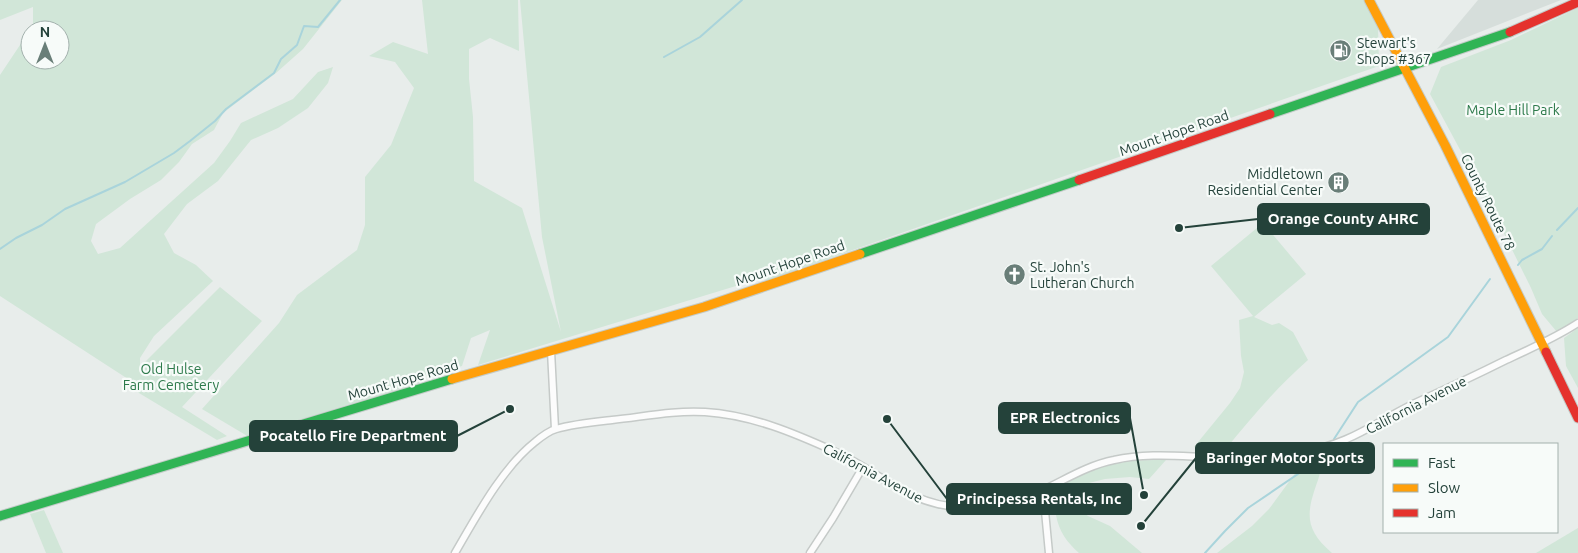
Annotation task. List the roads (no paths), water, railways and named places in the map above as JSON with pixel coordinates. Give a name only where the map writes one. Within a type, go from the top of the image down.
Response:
[{"type":"street","name":"County Route 78","points":[[1369,0],[1405,68],[1578,418]]},
{"type":"street","name":"Mount Hope Road","points":[[0,516],[302,424],[704,307],[1405,68],[1531,24],[1578,2]]},
{"type":"street","name":"California Avenue","points":[[555,429],[678,412],[730,415],[771,425],[840,453],[911,496],[924,501],[948,506],[974,506],[1027,497],[1086,468],[1117,459],[1154,456],[1230,458],[1305,451],[1331,446],[1356,436],[1406,408],[1542,343],[1578,323]]},
{"type":"street","points":[[454,553],[512,464],[536,441],[555,429],[551,351]]},
{"type":"street","points":[[810,553],[864,466]]},
{"type":"street","points":[[1043,490],[1050,553]]},
{"type":"waterway","points":[[0,249],[16,238],[42,225],[65,209],[125,182],[174,153],[215,121],[226,109],[274,73],[281,59],[297,45],[304,26],[318,27],[340,0]]},
{"type":"waterway","points":[[664,57],[700,37],[742,0]]},
{"type":"waterway","points":[[1557,230],[1578,208]]},
{"type":"waterway","points":[[1518,265],[1522,260],[1542,249],[1552,236]]},
{"type":"waterway","points":[[1334,439],[1358,402],[1448,337],[1490,279]]},
{"type":"waterway","points":[[1205,553],[1248,508],[1323,457]]},
{"type":"place","name":"Stewart's Shops #367","points":[[1341,51]]},
{"type":"place","name":"Middletown Residential Center","points":[[1339,182]]},
{"type":"place","name":"Orange County AHRC","points":[[1179,228]]},
{"type":"place","name":"St. John's Lutheran Church","points":[[1014,275]]},
{"type":"place","name":"Pocatello Fire Department","points":[[510,409]]},
{"type":"place","name":"Principessa Rentals, Inc","points":[[887,419]]},
{"type":"place","name":"EPR Electronics","points":[[1144,495]]},
{"type":"place","name":"Baringer Motor Sports","points":[[1141,526]]},
{"type":"park label","name":"Maple Hill Park","points":[[1513,110]]},
{"type":"park label","name":"Old Hulse Farm Cemetery","points":[[171,378]]}]
